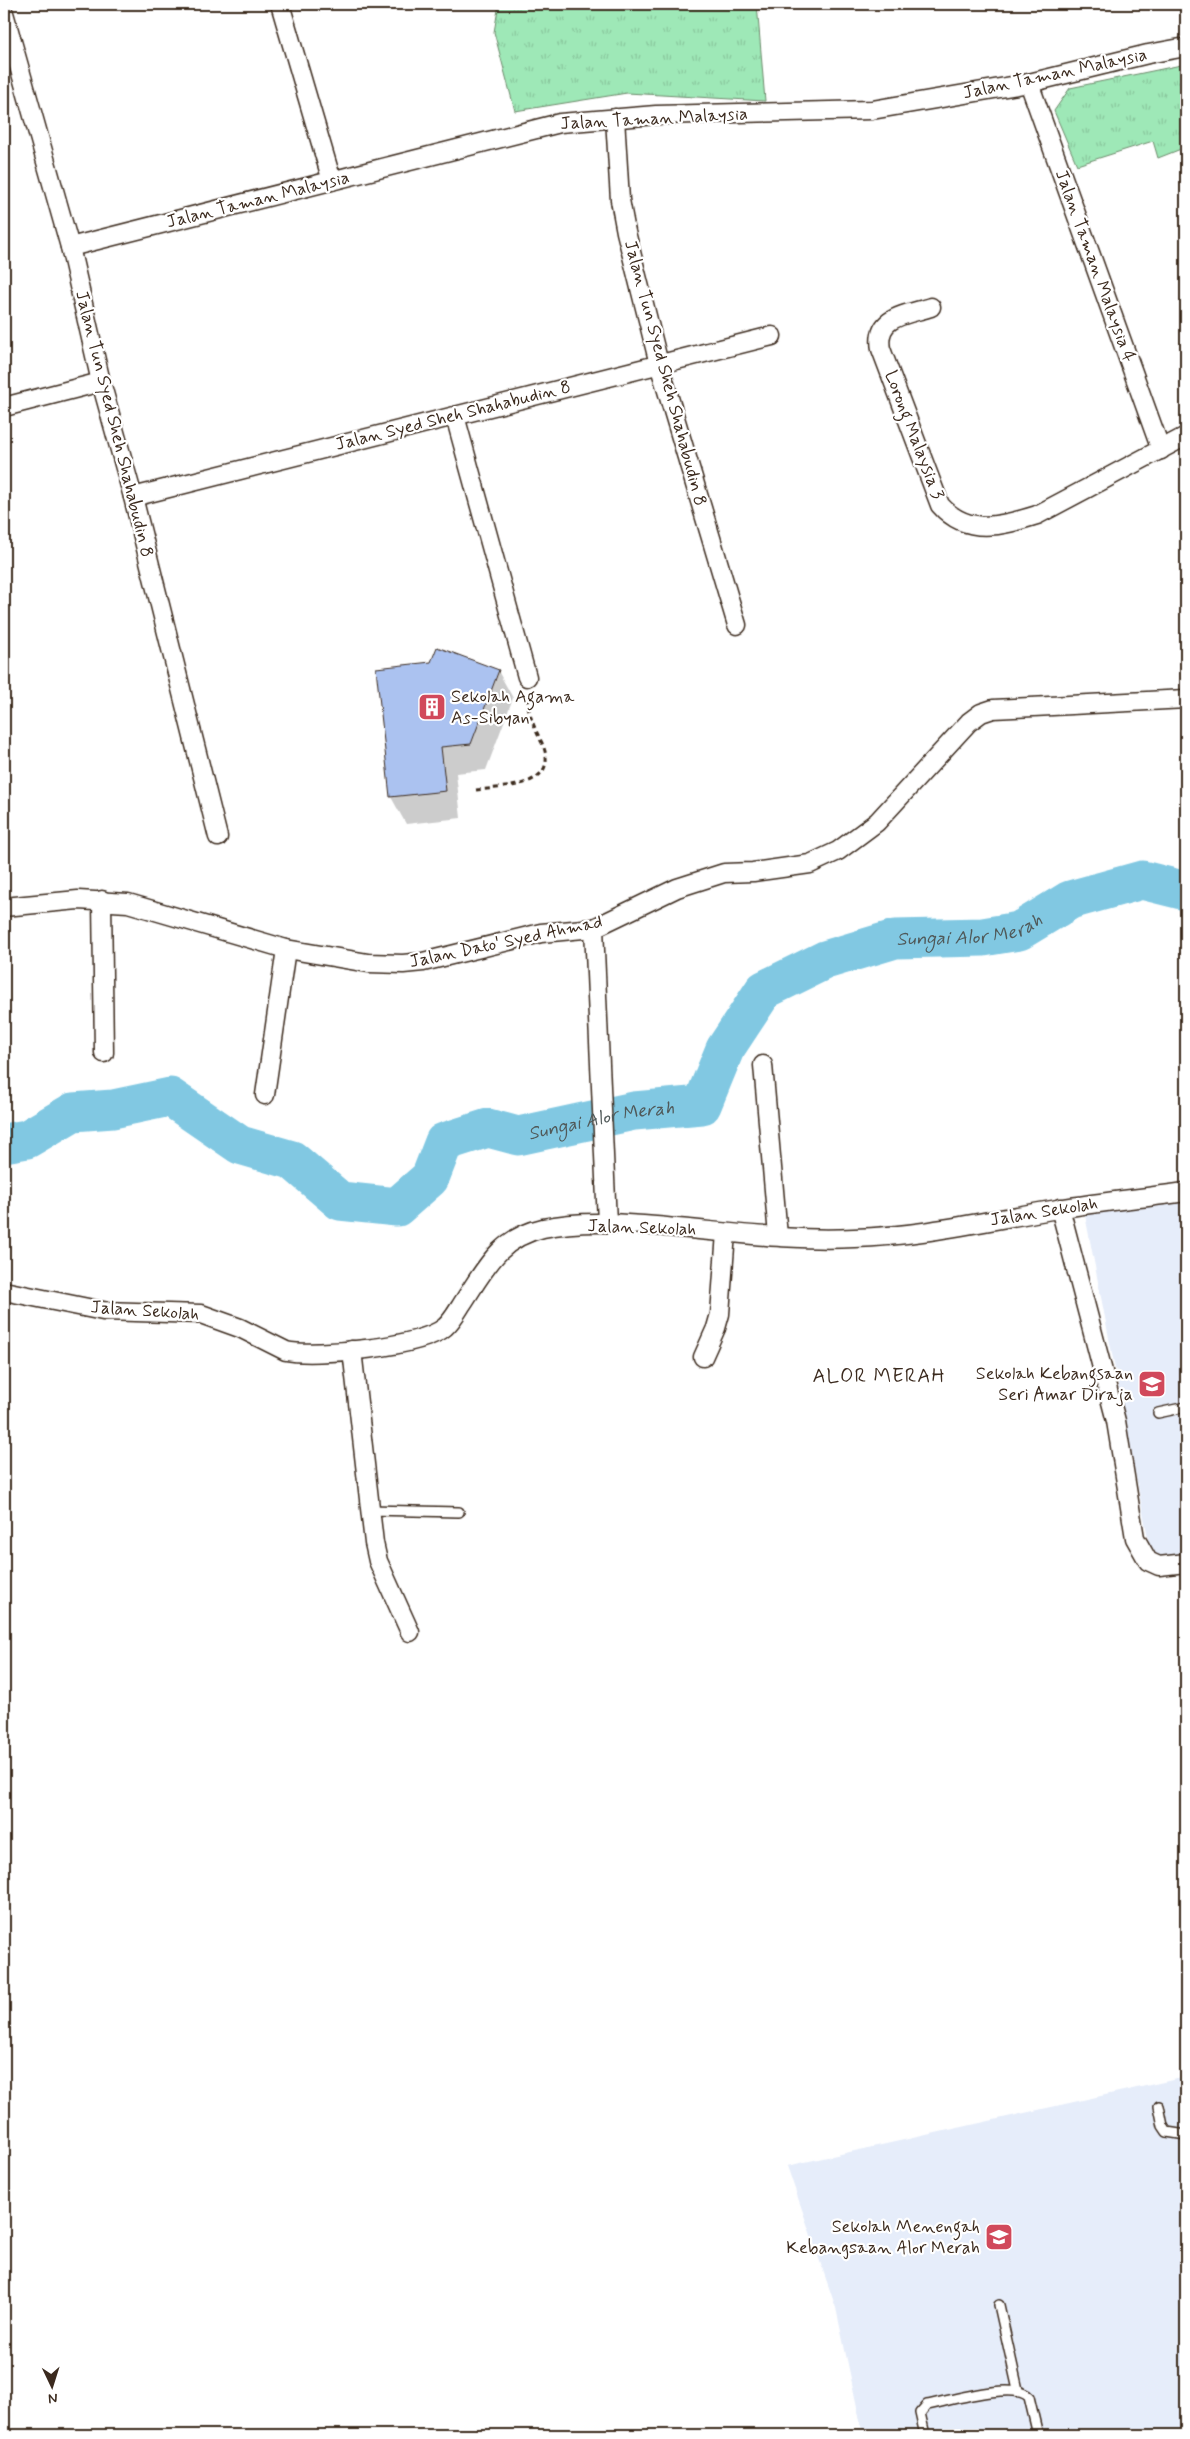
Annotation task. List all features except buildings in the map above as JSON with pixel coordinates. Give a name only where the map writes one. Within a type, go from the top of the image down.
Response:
[{"type":"street","points":[[280,4],[332,181]]},
{"type":"street","name":"Jalan Tun Syed Sheh Shahabudin 8","points":[[4,13],[70,247],[101,382],[133,498],[218,837]]},
{"type":"street","name":"Jalan Taman Malaysia","points":[[70,247],[560,122],[615,118],[872,110],[1029,83],[1148,54],[1186,47]]},
{"type":"street","name":"Jalan Taman Malaysia 4","points":[[1029,83],[1161,450]]},
{"type":"street","name":"Jalan Tun Syed Sheh Shahabudin 8","points":[[615,118],[620,200],[659,364],[737,625]]},
{"type":"street","name":"Lorong Malaysia 3","points":[[931,307],[889,321],[882,329],[879,337],[881,349],[940,505],[950,516],[965,524],[982,525],[1015,522],[1037,515],[1186,436]]},
{"type":"street","name":"Jalan Syed Sheh Shahabudin 8","points":[[133,498],[772,336]]},
{"type":"street","points":[[4,407],[101,382]]},
{"type":"street","points":[[455,416],[527,677]]},
{"type":"street","name":"Jalan Dato' Syed Ahmad","points":[[4,907],[78,900],[128,903],[286,949],[368,963],[403,964],[438,959],[541,933],[594,928],[677,888],[724,874],[810,864],[838,851],[877,822],[969,722],[981,713],[993,709],[1011,707],[1186,700]]},
{"type":"street","points":[[102,900],[104,1053]]},
{"type":"street","points":[[594,928],[605,1138],[607,1223]]},
{"type":"street","points":[[265,1095],[286,949]]},
{"type":"street","points":[[763,1065],[778,1236]]},
{"type":"street","name":"Jalan Sekolah","points":[[4,1291],[103,1311],[201,1314],[214,1317],[286,1351],[298,1353],[352,1350],[415,1341],[444,1328],[494,1256],[508,1242],[526,1232],[546,1227],[607,1223],[726,1233],[852,1238],[918,1233],[1060,1208],[1186,1192]]},
{"type":"street","points":[[1060,1208],[1116,1421],[1135,1538],[1148,1561],[1159,1566],[1186,1563]]},
{"type":"street","points":[[703,1357],[720,1314],[726,1233]]},
{"type":"street","points":[[352,1350],[369,1510],[378,1561],[410,1632]]},
{"type":"lane","points":[[1158,1413],[1186,1407]]},
{"type":"lane","points":[[369,1510],[459,1512]]},
{"type":"lane","points":[[1159,2106],[1163,2126],[1167,2132],[1186,2135]]},
{"type":"lane","points":[[999,2305],[1018,2390]]},
{"type":"lane","points":[[925,2435],[920,2413],[926,2405],[1008,2389],[1025,2393],[1032,2403],[1038,2435]]},
{"type":"path","points":[[476,790],[525,784],[540,775],[546,766],[542,744],[533,728],[528,706],[527,677]]},
{"type":"shaded area","name":"Sekolah Kebangsaan Seri Amar Diraja","points":[[1186,1191],[1186,1557],[1153,1564],[1084,1210]]},
{"type":"shaded area","name":"Sekolah Menengah Kebangsaan Alor Merah","points":[[1186,2077],[1186,2435],[863,2435],[836,2308],[787,2166]]},
{"type":"green space","points":[[499,4],[757,4],[765,101],[627,93],[515,111],[494,32]]},
{"type":"green space","points":[[1186,64],[1186,147],[1158,158],[1153,141],[1077,165],[1054,111],[1070,88]]},
{"type":"waterway","name":"Sungai Alor Merah","points":[[4,1143],[27,1139],[73,1112],[113,1109],[170,1097],[240,1145],[292,1160],[340,1201],[397,1207],[430,1178],[444,1142],[488,1128],[518,1136],[634,1111],[702,1105],[725,1049],[764,990],[825,960],[895,939],[983,937],[1019,931],[1070,900],[1142,880],[1186,891]]},
{"type":"place","name":"Sekolah Agama As-Sibyan","points":[[432,707]]},
{"type":"place","name":"Sekolah Kebangsaan Seri Amar Diraja","points":[[1152,1384]]},
{"type":"place","name":"Sekolah Menengah Kebangsaan Alor Merah","points":[[999,2237]]},
{"type":"district","name":"ALOR MERAH","points":[[879,1376]]}]
